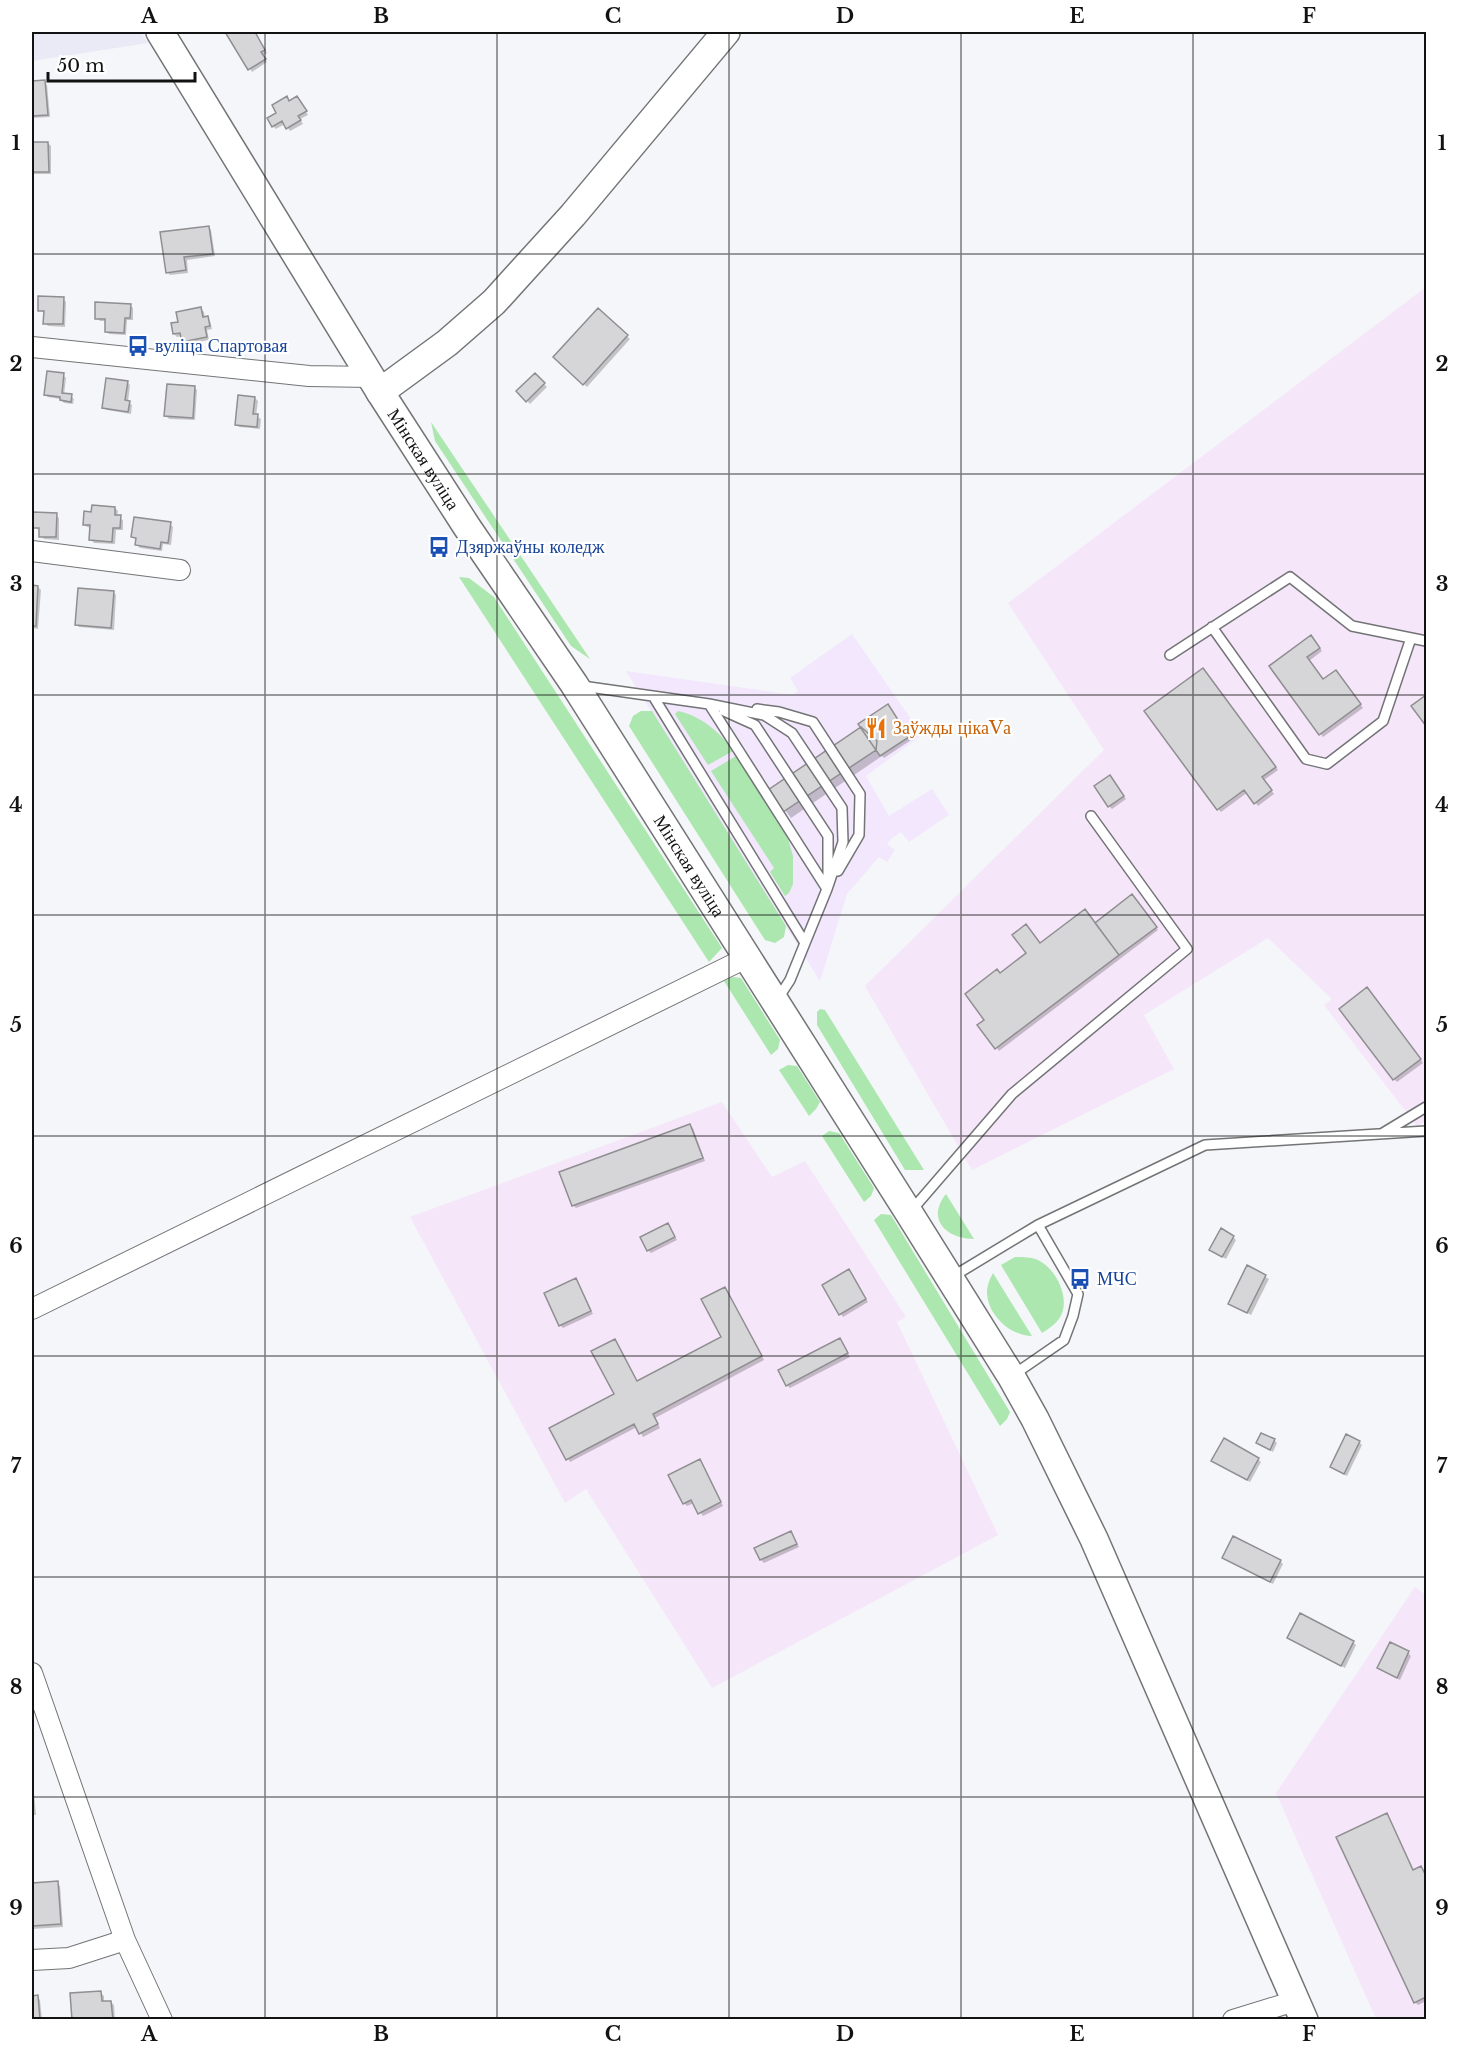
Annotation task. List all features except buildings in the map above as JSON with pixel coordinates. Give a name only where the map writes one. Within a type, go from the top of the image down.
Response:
[{"type":"street","name":"Мінская вуліца","points":[[160,32],[375,384],[467,527],[574,684],[1011,1376],[1035,1419],[1094,1539],[1299,2010]]},
{"type":"street","points":[[32,347],[375,384],[447,344],[494,302],[573,214],[726,32]]},
{"type":"street","points":[[32,552],[180,570]]},
{"type":"street","points":[[32,1310],[746,958]]},
{"type":"street","points":[[32,1673],[125,1940],[162,2019]]},
{"type":"street","points":[[32,1960],[69,1958],[125,1940]]},
{"type":"street","points":[[1233,2019],[1299,2010]]},
{"type":"lane","points":[[1170,655],[1290,577],[1352,626],[1426,641]]},
{"type":"lane","points":[[1212,627],[1306,759],[1327,764],[1383,721],[1411,638]]},
{"type":"lane","points":[[574,684],[779,712],[813,722],[860,794],[859,835],[827,889]]},
{"type":"lane","points":[[653,696],[805,943]]},
{"type":"lane","points":[[709,704],[827,889]]},
{"type":"lane","points":[[709,704],[764,715],[792,733],[842,808],[843,842],[827,889],[790,980],[776,1002]]},
{"type":"lane","points":[[709,704],[756,725],[828,836],[827,889]]},
{"type":"lane","points":[[909,1213],[1012,1094],[1187,949],[1091,816]]},
{"type":"lane","points":[[1381,1135],[1426,1107]]},
{"type":"lane","points":[[949,1279],[1038,1224],[1205,1145],[1426,1131]]},
{"type":"lane","points":[[1011,1376],[1064,1340],[1073,1316],[1077,1294],[1038,1224]]},
{"type":"shaded area","points":[[32,32],[141,32],[148,43],[32,61]]},
{"type":"shaded area","points":[[1426,287],[1426,1121],[1417,1126],[1324,1005],[1332,999],[1268,938],[1144,1015],[1174,1069],[972,1170],[865,986],[1104,750],[1008,603]]},
{"type":"shaded area","points":[[852,634],[922,735],[866,776],[889,816],[932,789],[949,815],[909,842],[901,832],[891,839],[887,844],[895,850],[887,862],[879,857],[847,894],[820,981],[626,671],[793,695],[798,691],[790,678]]},
{"type":"shaded area","points":[[722,1102],[772,1177],[805,1161],[906,1317],[897,1322],[998,1535],[712,1688],[586,1489],[565,1503],[410,1217]]},
{"type":"shaded area","points":[[1415,1587],[1426,1595],[1426,2019],[1376,2019],[1276,1793]]},
{"type":"green space","points":[[431,422],[590,659],[571,646],[435,441]]},
{"type":"green space","points":[[459,577],[469,578],[494,597],[722,948],[709,962]]},
{"type":"green space","points":[[641,711],[652,711],[786,926],[784,937],[775,943],[765,940],[629,726],[633,716]]},
{"type":"green space","points":[[678,711],[694,716],[709,726],[733,751],[708,765],[675,714]]},
{"type":"green space","points":[[736,756],[787,835],[793,856],[793,884],[785,896],[770,872],[774,868],[711,771]]},
{"type":"green space","points":[[733,977],[741,978],[780,1040],[778,1049],[771,1055],[724,981]]},
{"type":"green space","points":[[820,1009],[825,1010],[924,1170],[905,1170],[817,1025],[817,1012]]},
{"type":"green space","points":[[788,1065],[797,1066],[820,1102],[809,1116],[779,1070]]},
{"type":"green space","points":[[829,1131],[839,1133],[874,1188],[871,1196],[864,1202],[822,1136]]},
{"type":"green space","points":[[946,1194],[974,1239],[955,1235],[942,1226],[938,1212],[940,1203]]},
{"type":"green space","points":[[881,1214],[891,1215],[1010,1412],[1000,1426],[874,1220]]},
{"type":"green space","points":[[1015,1257],[1033,1258],[1044,1264],[1055,1276],[1062,1290],[1064,1306],[1061,1316],[1054,1325],[1042,1333],[1001,1265]]},
{"type":"green space","points":[[993,1273],[1032,1336],[1008,1328],[995,1316],[987,1292]]},
{"type":"place","name":"вуліца Спартовая","points":[[138,346]]},
{"type":"place","name":"Дзяржаўны коледж","points":[[439,547]]},
{"type":"place","name":"Заўжды цікаVа","points":[[876,728]]},
{"type":"place","name":"МЧС","points":[[1080,1279]]}]
